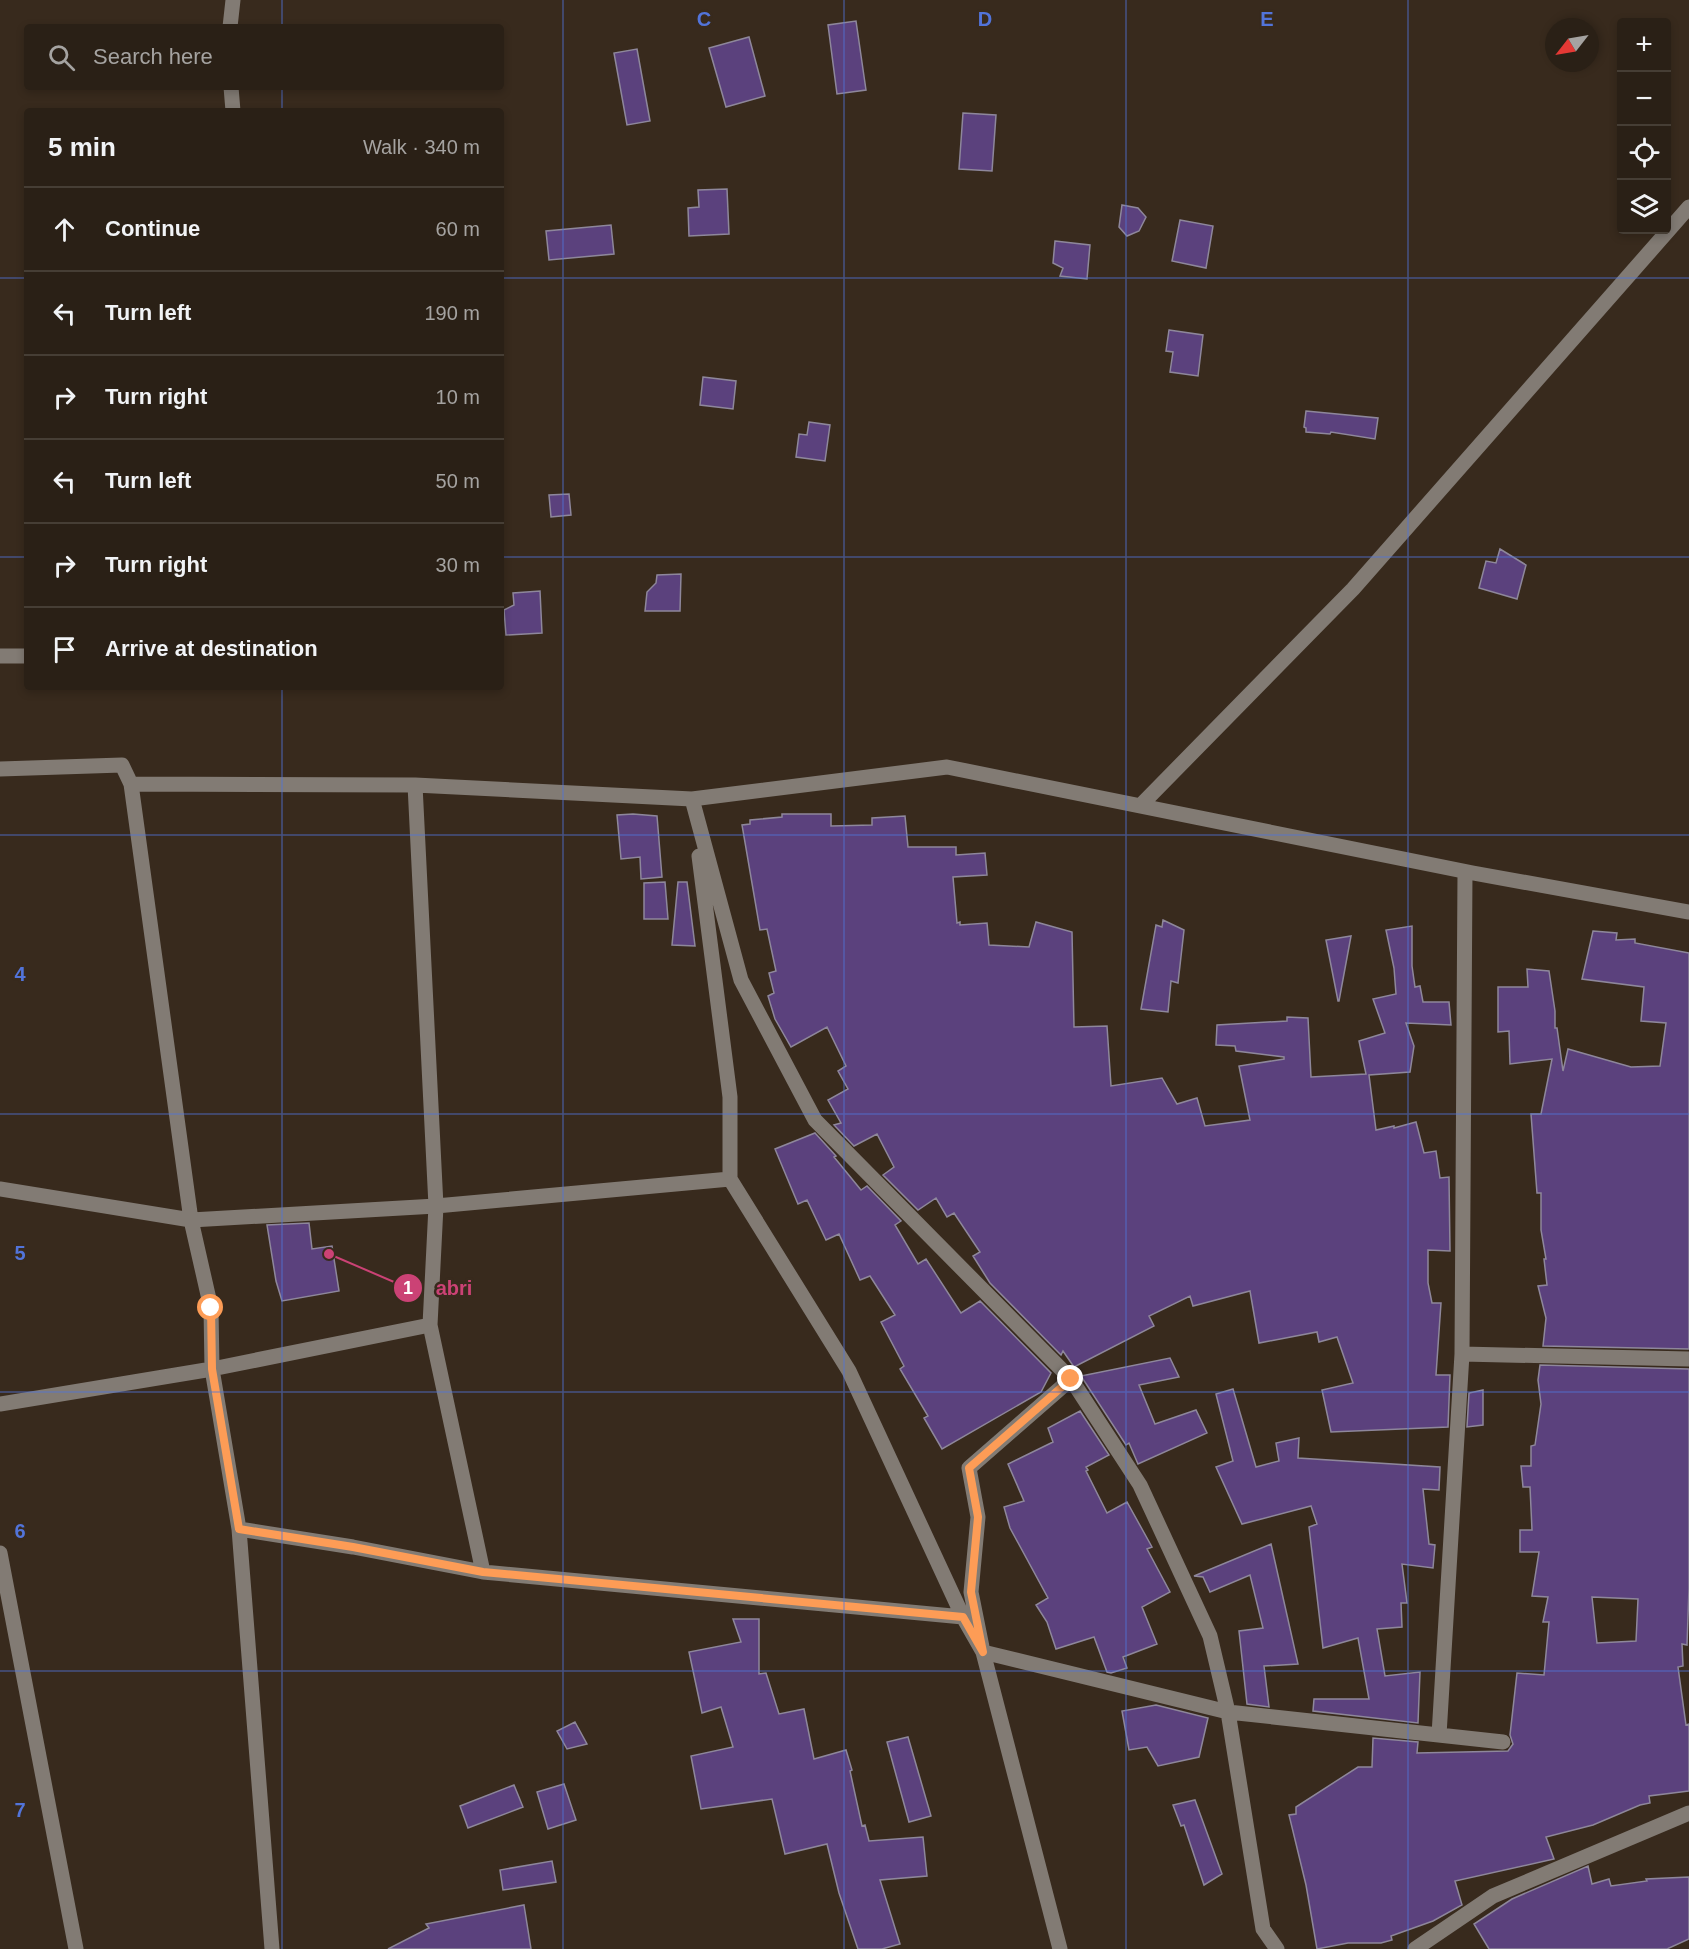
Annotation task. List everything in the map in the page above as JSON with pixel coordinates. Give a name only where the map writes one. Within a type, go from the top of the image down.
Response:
[{"type":"street","points":[[230,24],[233,0]]},
{"type":"street","points":[[231,90],[232,108]]},
{"type":"street","points":[[1140,806],[1353,589],[1689,207]]},
{"type":"street","points":[[0,656],[24,656]]},
{"type":"street","points":[[0,769],[122,765],[131,784],[191,1220],[211,1308],[212,1369],[239,1529],[272,1949]]},
{"type":"street","points":[[131,784],[415,785],[692,799],[947,767],[1465,872],[1689,912]]},
{"type":"street","points":[[415,785],[436,1206],[430,1325],[483,1572]]},
{"type":"street","points":[[692,799],[730,1097],[730,1179],[849,1371],[963,1617],[983,1652],[1228,1712],[1503,1742]]},
{"type":"street","points":[[692,799],[741,980],[815,1120],[1071,1379],[1140,1485],[1210,1636],[1228,1712],[1263,1929],[1278,1949]]},
{"type":"street","points":[[1438,1735],[1462,1354],[1465,872]]},
{"type":"street","points":[[0,1190],[191,1220],[436,1206],[730,1179]]},
{"type":"street","points":[[0,1404],[212,1369],[430,1325]]},
{"type":"street","points":[[1462,1354],[1689,1359]]},
{"type":"street","points":[[1060,1949],[983,1652],[971,1592],[978,1517],[969,1468],[1071,1379]]},
{"type":"street","points":[[239,1529],[353,1547],[483,1572],[963,1617]]},
{"type":"street","points":[[0,1553],[75,1949]]},
{"type":"street","points":[[1415,1949],[1493,1896],[1689,1813]]},
{"type":"building","points":[[856,21],[866,90],[837,94],[828,25]]},
{"type":"building","points":[[749,37],[765,96],[726,107],[709,48]]},
{"type":"building","points":[[637,49],[650,121],[627,125],[614,53]]},
{"type":"building","points":[[963,113],[996,115],[992,171],[959,169]]},
{"type":"building","points":[[727,189],[729,234],[689,236],[688,208],[699,207],[698,190]]},
{"type":"building","points":[[1122,205],[1138,208],[1146,217],[1139,231],[1127,236],[1119,227]]},
{"type":"building","points":[[1180,220],[1213,226],[1206,268],[1172,261]]},
{"type":"building","points":[[611,225],[614,254],[549,260],[546,231]]},
{"type":"building","points":[[1055,241],[1090,245],[1087,279],[1060,276],[1063,268],[1053,263]]},
{"type":"building","points":[[1169,330],[1203,335],[1198,376],[1170,372],[1173,352],[1166,351]]},
{"type":"building","points":[[703,377],[736,381],[733,409],[700,405]]},
{"type":"building","points":[[1306,411],[1378,418],[1375,439],[1331,432],[1330,434],[1306,432],[1304,427]]},
{"type":"building","points":[[809,422],[830,425],[825,461],[796,457],[799,434],[807,435]]},
{"type":"building","points":[[569,494],[571,515],[551,517],[549,495]]},
{"type":"building","points":[[1500,549],[1526,565],[1517,599],[1479,588],[1486,561],[1496,563]]},
{"type":"building","points":[[681,574],[680,611],[645,611],[647,592],[656,583],[657,575]]},
{"type":"building","points":[[540,591],[542,633],[506,635],[504,610],[514,605],[513,593]]},
{"type":"building","points":[[782,814],[831,814],[831,826],[872,825],[872,818],[905,816],[908,847],[956,847],[956,855],[985,853],[987,875],[953,877],[957,923],[960,922],[960,925],[987,923],[989,945],[1029,947],[1036,922],[1072,932],[1074,1027],[1107,1026],[1111,1086],[1162,1078],[1177,1104],[1197,1098],[1205,1126],[1250,1120],[1239,1066],[1284,1059],[1284,1057],[1236,1051],[1235,1046],[1216,1045],[1217,1025],[1287,1021],[1287,1017],[1308,1018],[1311,1077],[1366,1074],[1359,1041],[1385,1033],[1373,999],[1396,994],[1394,968],[1386,930],[1412,926],[1412,966],[1415,987],[1420,986],[1423,1002],[1449,1002],[1451,1025],[1406,1023],[1414,1046],[1410,1072],[1369,1075],[1376,1130],[1416,1122],[1424,1153],[1436,1151],[1440,1178],[1449,1177],[1450,1251],[1428,1250],[1428,1283],[1432,1303],[1441,1303],[1436,1375],[1450,1375],[1448,1427],[1331,1432],[1322,1390],[1353,1383],[1337,1337],[1319,1342],[1317,1332],[1259,1343],[1250,1291],[1193,1306],[1190,1296],[1149,1316],[1154,1326],[1074,1367],[1063,1351],[1061,1355],[990,1283],[973,1256],[980,1252],[954,1213],[947,1217],[936,1198],[918,1210],[883,1175],[894,1167],[877,1134],[854,1146],[834,1125],[841,1123],[828,1100],[848,1089],[838,1071],[846,1066],[827,1027],[791,1047],[775,1019],[768,996],[774,993],[769,973],[776,971],[767,929],[760,930],[742,825],[750,824],[750,820],[782,817]]},
{"type":"building","points":[[617,815],[657,816],[662,877],[641,879],[640,857],[621,859]]},
{"type":"building","points":[[665,882],[668,919],[644,919],[644,883]]},
{"type":"building","points":[[678,882],[687,882],[695,946],[672,945]]},
{"type":"building","points":[[1163,920],[1184,930],[1178,983],[1171,981],[1168,1012],[1141,1009],[1156,925],[1162,927]]},
{"type":"building","points":[[1593,931],[1617,933],[1616,940],[1635,939],[1635,943],[1689,953],[1689,1349],[1543,1346],[1546,1318],[1538,1286],[1547,1285],[1544,1259],[1546,1259],[1541,1230],[1541,1193],[1537,1193],[1531,1114],[1541,1114],[1552,1059],[1510,1064],[1509,1031],[1498,1032],[1498,987],[1528,987],[1527,969],[1549,971],[1555,1028],[1557,1028],[1563,1071],[1568,1049],[1631,1067],[1660,1066],[1666,1023],[1641,1021],[1644,987],[1582,979]]},
{"type":"building","points":[[1351,936],[1339,1001],[1338,1001],[1326,940]]},
{"type":"building","points":[[815,1133],[836,1156],[834,1157],[861,1190],[867,1186],[901,1221],[895,1225],[918,1264],[926,1259],[961,1313],[980,1301],[1051,1373],[1041,1392],[942,1449],[924,1418],[928,1416],[900,1369],[904,1366],[881,1322],[895,1315],[870,1276],[860,1280],[839,1234],[826,1240],[807,1200],[798,1204],[775,1149]]},
{"type":"building","points":[[309,1223],[312,1249],[332,1246],[339,1291],[282,1301],[276,1281],[267,1225]]},
{"type":"building","points":[[1170,1358],[1179,1377],[1139,1385],[1155,1424],[1196,1410],[1207,1433],[1138,1464],[1129,1443],[1126,1445],[1081,1376]]},
{"type":"building","points":[[1540,1365],[1689,1369],[1687,1645],[1682,1644],[1683,1666],[1678,1667],[1686,1725],[1689,1724],[1689,1791],[1649,1796],[1650,1803],[1593,1825],[1546,1837],[1554,1859],[1455,1881],[1462,1905],[1433,1921],[1391,1936],[1392,1940],[1381,1943],[1348,1943],[1317,1949],[1306,1885],[1289,1815],[1296,1814],[1296,1807],[1358,1767],[1372,1767],[1373,1738],[1418,1742],[1417,1753],[1508,1751],[1513,1744],[1510,1735],[1517,1673],[1544,1675],[1549,1622],[1543,1622],[1548,1597],[1532,1596],[1539,1552],[1520,1552],[1520,1530],[1532,1530],[1530,1487],[1523,1487],[1521,1466],[1531,1466],[1531,1446],[1535,1445],[1541,1404],[1538,1380]],"holes":[[[1592,1597],[1638,1599],[1636,1641],[1597,1643]]]},
{"type":"building","points":[[1233,1389],[1256,1467],[1279,1461],[1276,1443],[1299,1438],[1298,1458],[1440,1467],[1439,1490],[1423,1489],[1429,1544],[1435,1545],[1433,1568],[1402,1564],[1407,1603],[1401,1603],[1402,1627],[1377,1629],[1385,1676],[1420,1672],[1418,1723],[1313,1711],[1314,1699],[1369,1699],[1358,1638],[1323,1648],[1309,1527],[1317,1524],[1311,1506],[1242,1524],[1216,1467],[1233,1461],[1216,1394]]},
{"type":"building","points":[[1483,1390],[1483,1425],[1467,1427],[1469,1393]]},
{"type":"building","points":[[1080,1411],[1109,1455],[1086,1467],[1088,1470],[1086,1471],[1107,1513],[1127,1502],[1152,1547],[1147,1549],[1170,1592],[1142,1607],[1157,1644],[1123,1657],[1127,1668],[1111,1673],[1107,1672],[1094,1637],[1056,1649],[1047,1622],[1036,1605],[1048,1598],[1010,1528],[1004,1507],[1024,1501],[1008,1464],[1053,1442],[1048,1428]]},
{"type":"building","points":[[1271,1544],[1298,1664],[1264,1666],[1269,1707],[1247,1704],[1239,1631],[1263,1628],[1250,1575],[1210,1592],[1203,1577],[1194,1576]]},
{"type":"building","points":[[733,1619],[759,1619],[759,1674],[766,1673],[779,1714],[804,1709],[814,1759],[846,1750],[862,1826],[865,1825],[869,1841],[923,1837],[927,1876],[880,1880],[900,1944],[882,1949],[858,1949],[839,1893],[827,1844],[785,1854],[772,1799],[701,1809],[691,1756],[733,1747],[721,1707],[702,1713],[689,1652],[741,1642]]},
{"type":"building","points":[[1156,1705],[1208,1718],[1199,1757],[1158,1766],[1147,1747],[1129,1750],[1122,1711]]},
{"type":"building","points":[[575,1722],[587,1744],[567,1749],[557,1731]]},
{"type":"building","points":[[908,1737],[931,1816],[909,1822],[887,1742]]},
{"type":"building","points":[[564,1784],[576,1820],[548,1829],[537,1792]]},
{"type":"building","points":[[514,1785],[523,1807],[468,1828],[460,1806]]},
{"type":"building","points":[[1195,1800],[1222,1874],[1204,1885],[1184,1825],[1181,1826],[1173,1805]]},
{"type":"building","points":[[552,1861],[556,1882],[503,1890],[500,1870]]},
{"type":"building","points":[[1588,1866],[1592,1884],[1609,1879],[1611,1886],[1647,1881],[1646,1879],[1689,1877],[1689,1939],[1667,1949],[1489,1949],[1474,1924],[1512,1899]]},
{"type":"building","points":[[524,1905],[531,1949],[388,1949],[429,1928],[426,1924]]},
{"type":"place","name":"abri","points":[[329,1254]]},
{"type":"route","points":[[211,1308],[212,1369],[239,1529],[353,1547],[483,1572],[963,1617],[983,1652],[971,1592],[978,1517],[969,1468],[1071,1379]]}]
